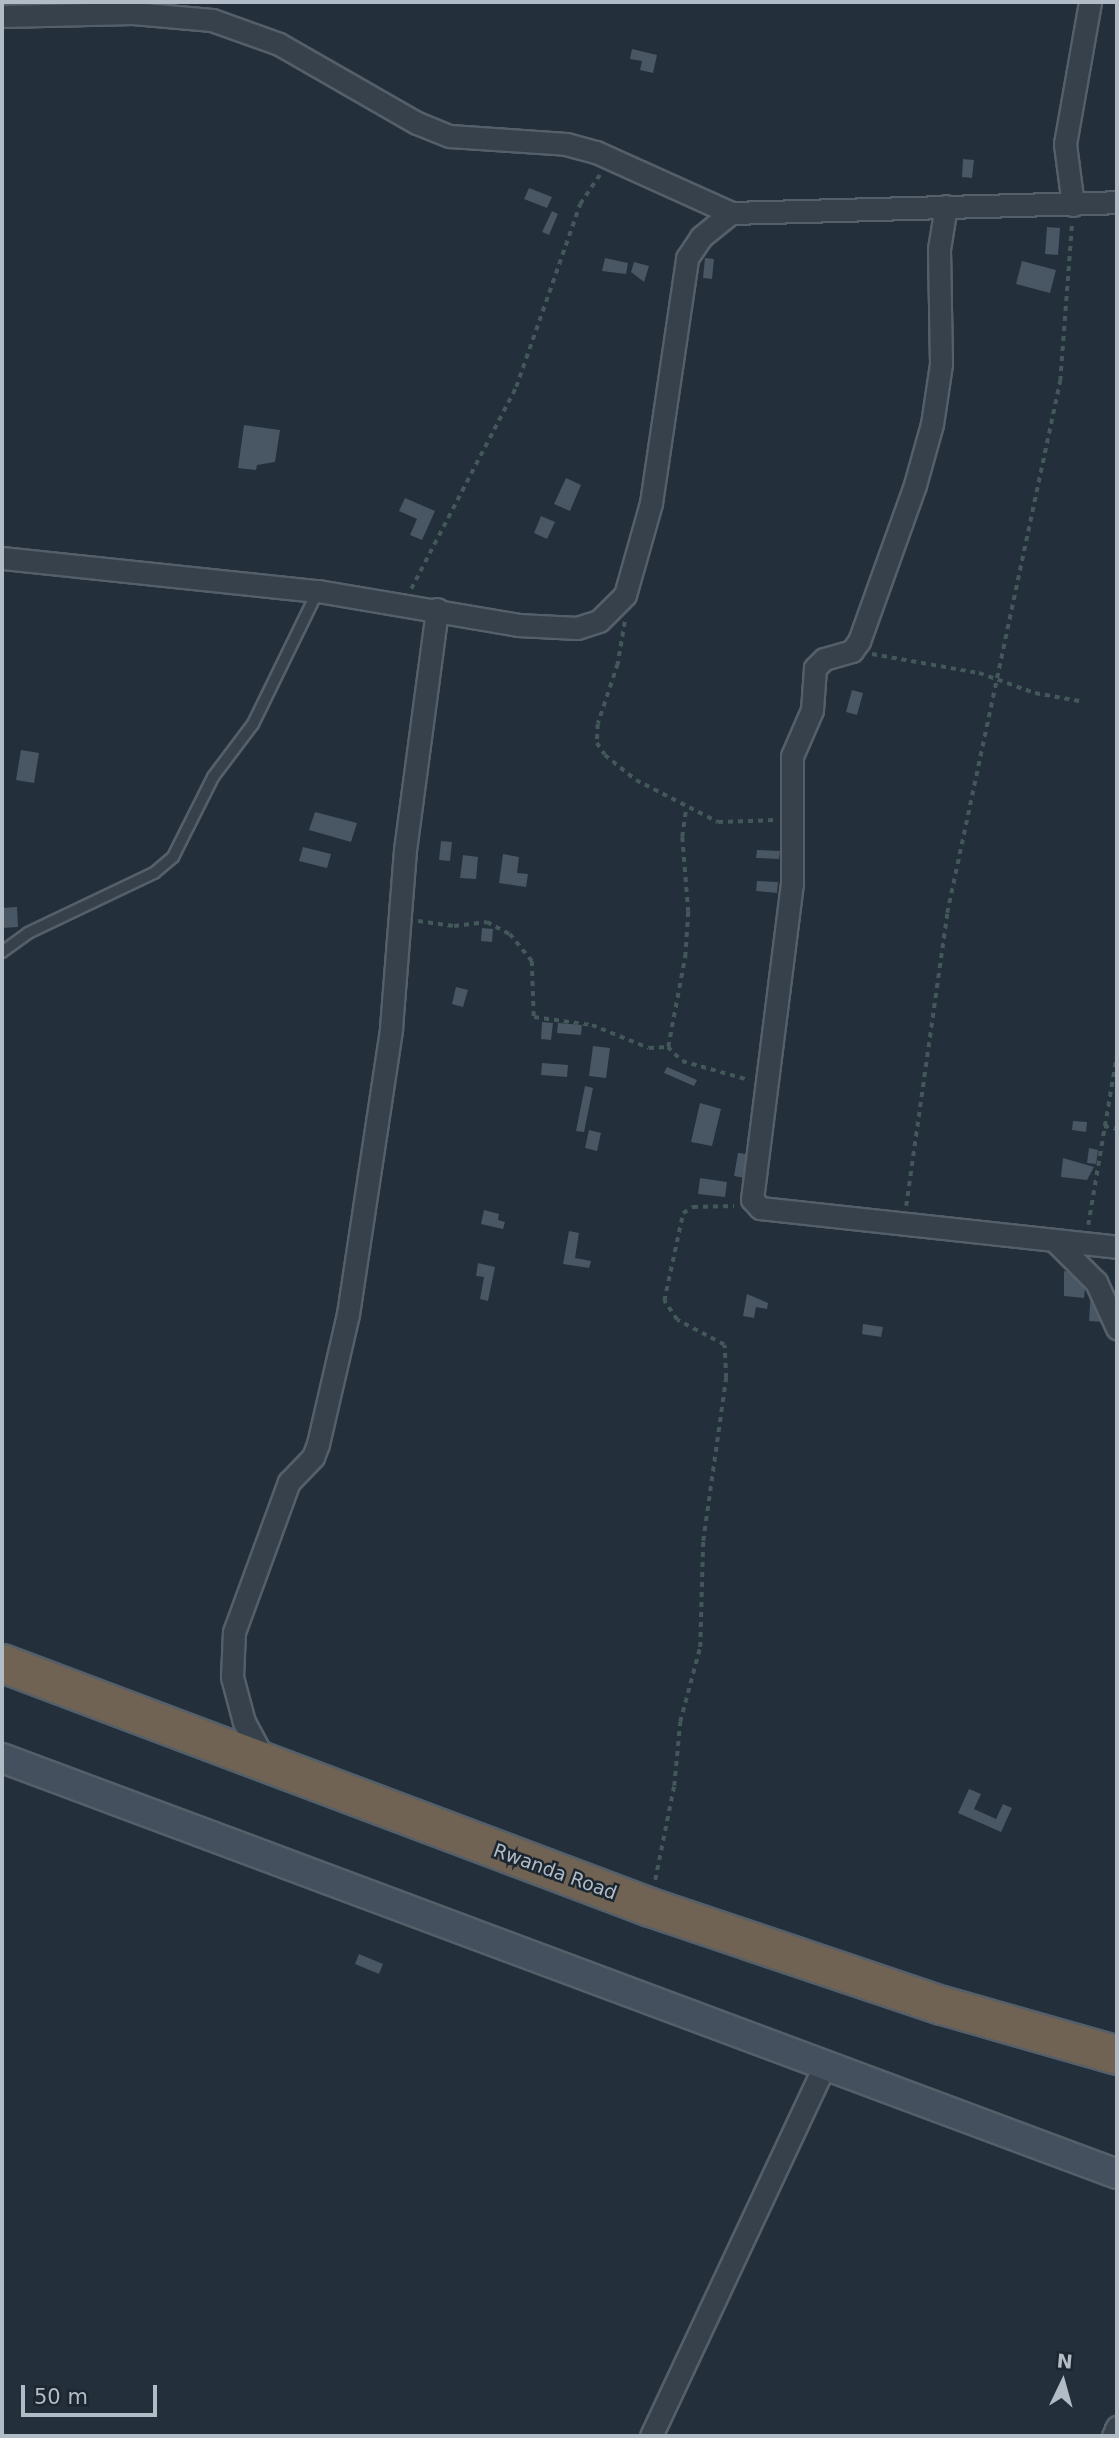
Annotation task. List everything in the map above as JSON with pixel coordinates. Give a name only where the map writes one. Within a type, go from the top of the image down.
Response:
[{"type":"highway","name":"Rwanda Road","points":[[2,1663],[650,1907],[942,2006],[1117,2055]]},
{"type":"street","points":[[1073,205],[1065,144],[1090,2]]},
{"type":"street","points":[[2,16],[132,13],[212,20],[279,44],[417,123],[450,136],[566,144],[612,156],[731,213],[1117,202]]},
{"type":"street","points":[[946,206],[939,249],[941,364],[932,424],[884,578],[852,651],[824,659],[816,668],[812,710],[792,756],[792,883],[765,1082],[754,1205],[1117,1247]]},
{"type":"street","points":[[2,558],[318,591],[405,603],[518,625],[577,628],[598,621],[625,595],[651,503],[687,258],[701,237],[731,213]]},
{"type":"street","points":[[265,1761],[244,1722],[232,1677],[234,1632],[289,1482],[313,1457],[334,1381],[362,1233],[391,1028],[398,918],[437,610]]},
{"type":"street","points":[[1056,1242],[1096,1282],[1117,1328]]},
{"type":"street","points":[[2,1758],[383,1904],[825,2064],[1117,2174]]},
{"type":"street","points":[[651,2436],[825,2064]]},
{"type":"street","points":[[1113,2436],[1117,2427]]},
{"type":"lane","points":[[2,952],[38,928],[154,873],[173,858],[214,777],[253,724],[318,591]]},
{"type":"path","points":[[405,603],[426,554],[516,387],[580,204],[612,156]]},
{"type":"path","points":[[904,1222],[947,913],[1060,381],[1073,205]]},
{"type":"path","points":[[625,595],[618,664],[603,704],[597,743],[636,780],[718,822],[791,818]]},
{"type":"path","points":[[852,651],[995,678],[1035,693],[1079,701]]},
{"type":"path","points":[[668,1048],[685,957],[688,912],[682,837],[686,807]]},
{"type":"path","points":[[398,918],[454,926],[487,922],[510,934],[532,961],[534,1017],[592,1025],[649,1048],[668,1048],[681,1061],[765,1082]]},
{"type":"path","points":[[1085,1245],[1117,1054]]},
{"type":"path","points":[[1104,1126],[1117,1129]]},
{"type":"path","points":[[650,1907],[674,1786],[680,1721],[699,1657],[703,1541],[726,1378],[724,1345],[677,1320],[668,1310],[666,1294],[686,1209],[754,1205]]},
{"type":"building","points":[[632,49],[657,55],[653,73],[640,70],[642,61],[630,59]]},
{"type":"building","points":[[963,159],[974,160],[972,178],[962,177]]},
{"type":"building","points":[[529,188],[552,197],[547,208],[524,199]]},
{"type":"building","points":[[552,211],[558,214],[549,235],[542,232]]},
{"type":"building","points":[[1047,227],[1060,228],[1058,255],[1045,254]]},
{"type":"building","points":[[605,258],[628,263],[626,274],[602,271]]},
{"type":"building","points":[[705,258],[714,259],[712,279],[703,278]]},
{"type":"building","points":[[1022,261],[1056,270],[1050,293],[1016,284]]},
{"type":"building","points":[[634,262],[649,266],[644,282],[631,272]]},
{"type":"building","points":[[244,425],[280,430],[275,462],[257,465],[256,470],[238,468]]},
{"type":"building","points":[[566,478],[581,485],[570,511],[554,504]]},
{"type":"building","points":[[405,498],[435,511],[422,540],[410,535],[417,519],[399,511]]},
{"type":"building","points":[[541,516],[555,522],[547,539],[534,533]]},
{"type":"building","points":[[852,690],[863,693],[857,715],[846,712]]},
{"type":"building","points":[[21,750],[39,753],[34,783],[16,780]]},
{"type":"building","points":[[315,812],[357,823],[351,842],[309,830]]},
{"type":"building","points":[[441,841],[452,842],[450,861],[439,860]]},
{"type":"building","points":[[303,847],[331,854],[327,868],[299,861]]},
{"type":"building","points":[[757,850],[780,851],[779,859],[756,858]]},
{"type":"building","points":[[503,854],[519,857],[517,873],[528,874],[526,887],[499,883]]},
{"type":"building","points":[[463,855],[478,857],[476,879],[460,878]]},
{"type":"building","points":[[757,881],[778,882],[777,893],[756,891]]},
{"type":"building","points":[[17,907],[18,927],[2,928],[2,908]]},
{"type":"building","points":[[482,928],[493,929],[492,942],[481,941]]},
{"type":"building","points":[[456,987],[468,990],[463,1007],[452,1004]]},
{"type":"building","points":[[542,1022],[553,1023],[551,1040],[541,1039]]},
{"type":"building","points":[[558,1023],[582,1025],[581,1035],[557,1033]]},
{"type":"building","points":[[593,1046],[610,1048],[606,1078],[589,1076]]},
{"type":"building","points":[[542,1063],[568,1065],[567,1077],[541,1075]]},
{"type":"building","points":[[667,1067],[697,1080],[694,1086],[664,1073]]},
{"type":"building","points":[[585,1086],[593,1088],[584,1132],[576,1131]]},
{"type":"building","points":[[700,1103],[721,1109],[712,1146],[691,1142]]},
{"type":"building","points":[[1073,1121],[1087,1122],[1086,1132],[1072,1130]]},
{"type":"building","points":[[589,1130],[601,1133],[597,1151],[585,1148]]},
{"type":"building","points":[[1089,1148],[1098,1150],[1096,1164],[1087,1163]]},
{"type":"building","points":[[738,1153],[748,1154],[745,1178],[734,1176]]},
{"type":"building","points":[[1063,1158],[1094,1167],[1087,1180],[1061,1177]]},
{"type":"building","points":[[700,1178],[727,1182],[725,1197],[698,1194]]},
{"type":"building","points":[[484,1210],[499,1214],[498,1220],[505,1222],[503,1229],[481,1224]]},
{"type":"building","points":[[569,1231],[579,1233],[575,1258],[591,1261],[589,1268],[563,1264]]},
{"type":"building","points":[[478,1263],[495,1267],[488,1301],[480,1299],[484,1277],[476,1276]]},
{"type":"building","points":[[1064,1271],[1086,1276],[1084,1298],[1064,1296]]},
{"type":"building","points":[[1091,1290],[1103,1322],[1089,1321]]},
{"type":"building","points":[[747,1294],[768,1303],[767,1309],[756,1307],[754,1318],[743,1316]]},
{"type":"building","points":[[863,1324],[883,1327],[881,1337],[862,1334]]},
{"type":"building","points":[[969,1789],[981,1794],[974,1809],[996,1819],[1003,1804],[1012,1808],[1001,1832],[958,1813]]},
{"type":"building","points":[[359,1954],[383,1964],[379,1974],[355,1964]]}]
